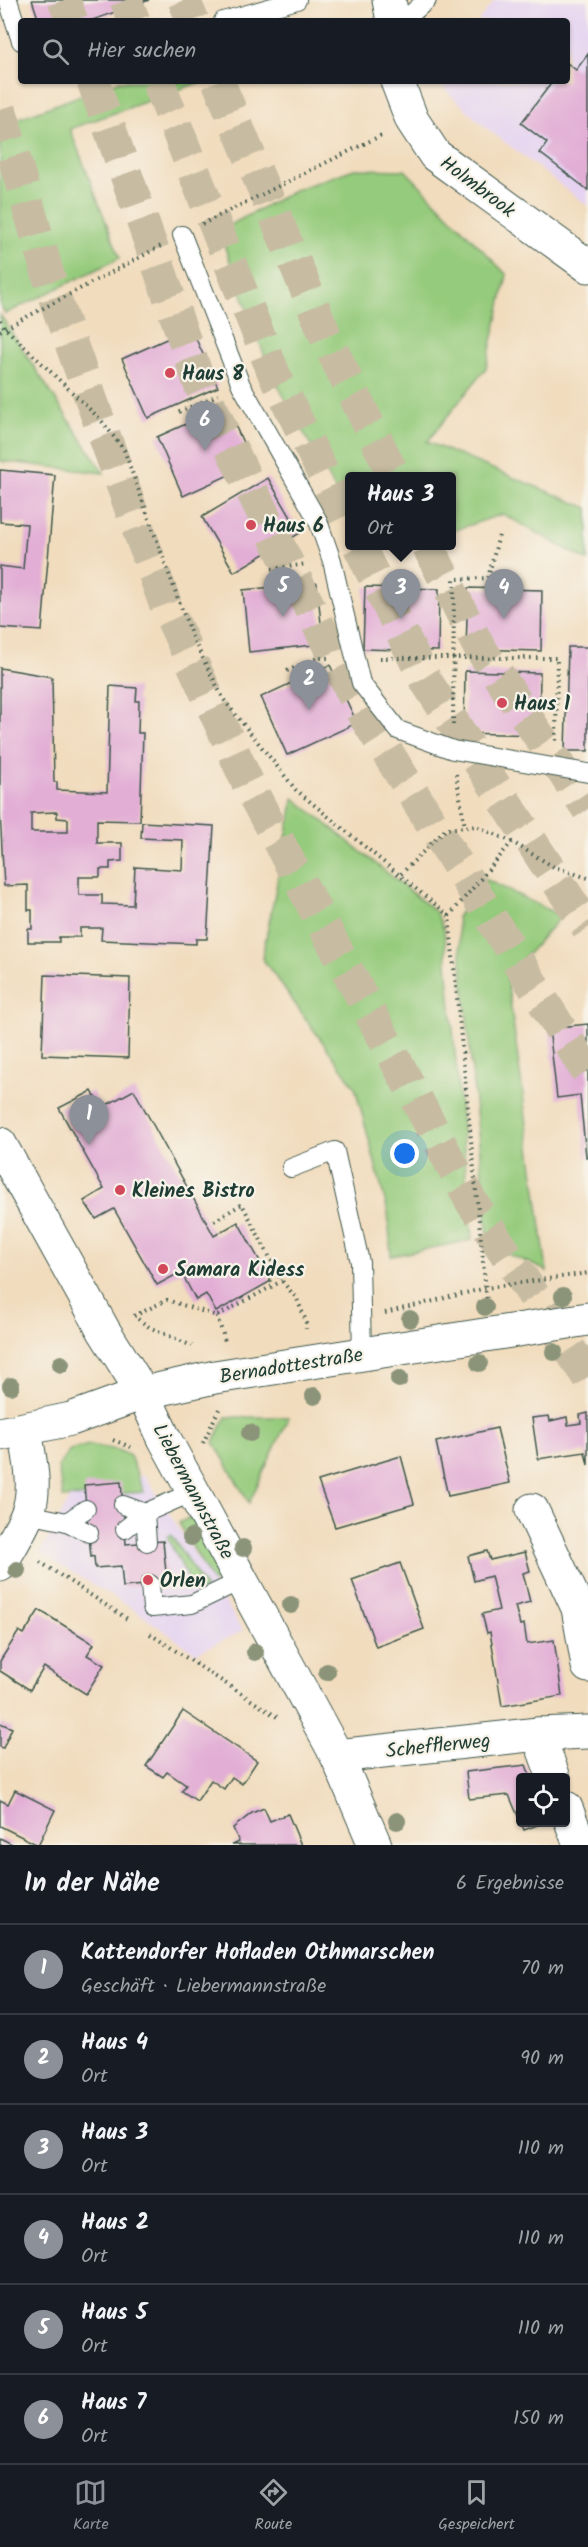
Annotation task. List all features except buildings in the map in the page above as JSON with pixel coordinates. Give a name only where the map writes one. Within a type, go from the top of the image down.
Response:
[{"type":"street","points":[[389,0],[392,18]]},
{"type":"street","name":"Holmbrook","points":[[398,84],[412,120],[435,155],[588,266]]},
{"type":"street","name":"Liebermannstraße","points":[[0,1144],[104,1331],[143,1393],[193,1492],[338,1756],[375,1845]]},
{"type":"street","name":"Bernadottestraße","points":[[12,1432],[77,1417],[143,1393],[224,1376],[588,1319]]},
{"type":"street","points":[[6,1554],[27,1514],[32,1485],[12,1432]]},
{"type":"street","points":[[532,1510],[578,1608],[588,1666]]},
{"type":"street","name":"Schefflerweg","points":[[338,1756],[538,1734],[588,1732]]},
{"type":"street","points":[[538,1734],[552,1773]]},
{"type":"street","points":[[570,1819],[580,1845]]},
{"type":"lane","points":[[8,0],[18,32]]},
{"type":"lane","points":[[406,18],[427,0]]},
{"type":"lane","points":[[232,18],[286,1]]},
{"type":"lane","points":[[182,235],[240,385],[318,521],[332,561],[361,683],[398,730],[453,750],[588,773]]},
{"type":"lane","points":[[291,1168],[335,1151],[360,1262],[362,1354]]},
{"type":"lane","points":[[125,1529],[145,1513],[193,1492]]},
{"type":"lane","points":[[123,1505],[145,1513]]},
{"type":"lane","points":[[67,1522],[87,1509]]},
{"type":"lane","points":[[145,1513],[147,1542]]},
{"type":"lane","points":[[27,1514],[67,1522],[89,1533]]},
{"type":"lane","points":[[150,1584],[152,1608],[192,1604],[242,1580]]},
{"type":"path","points":[[0,320],[5,328],[101,420],[124,450],[192,637],[224,700],[296,790],[401,874],[449,916],[490,1333]]},
{"type":"path","points":[[179,412],[240,385]]},
{"type":"path","points":[[465,827],[453,750],[454,579],[488,578],[499,535]]},
{"type":"path","points":[[272,569],[332,561]]},
{"type":"path","points":[[287,671],[317,658],[557,658],[555,768]]},
{"type":"path","points":[[401,874],[446,830],[476,826],[512,842],[554,867],[588,878]]},
{"type":"path","points":[[449,916],[512,842]]},
{"type":"path","points":[[214,1221],[242,1204],[282,1281],[297,1299],[306,1321]]},
{"type":"path","points":[[361,1318],[486,1288],[588,1273]]},
{"type":"path","points":[[104,1331],[166,1300],[217,1316],[282,1281]]},
{"type":"path","points":[[134,1316],[149,1328],[188,1346],[199,1346]]},
{"type":"path","points":[[217,1316],[226,1345]]},
{"type":"path","points":[[6,1554],[131,1622]]},
{"type":"path","points":[[141,1628],[280,1719],[312,1708]]},
{"type":"shaded area","points":[[495,0],[588,0],[588,206],[485,127],[439,84],[570,84],[570,18],[480,18]]},
{"type":"shaded area","name":"Orlen","points":[[145,1475],[243,1631],[196,1653],[130,1607],[40,1553],[79,1480]]},
{"type":"green space","points":[[112,84],[195,84],[70,129],[120,258],[5,314],[0,305],[0,125]]},
{"type":"green space","points":[[354,169],[405,170],[507,275],[486,368],[427,442],[588,508],[588,561],[503,514],[456,530],[456,472],[345,472],[345,508],[270,371],[219,231],[295,190]]},
{"type":"green space","points":[[0,315],[104,473],[0,461]]},
{"type":"green space","points":[[294,798],[436,912],[444,930],[472,1240],[391,1256],[388,1212],[355,1087],[262,958]]},
{"type":"green space","points":[[485,879],[561,916],[507,978],[547,1271],[489,1246],[457,917]]},
{"type":"green space","points":[[226,1417],[289,1417],[249,1503],[214,1442]]},
{"type":"green space","points":[[89,1445],[118,1450],[130,1456],[144,1492],[63,1498],[58,1467],[70,1450]]},
{"type":"green space","points":[[192,1516],[227,1575],[213,1583],[179,1523]]},
{"type":"green space","points":[[171,1535],[206,1589],[196,1594],[167,1537]]},
{"type":"tunnel","points":[[64,0],[71,18]]},
{"type":"tunnel","points":[[126,0],[133,18]]},
{"type":"tunnel","points":[[184,0],[192,18]]},
{"type":"tunnel","points":[[94,84],[201,387],[283,554],[362,712],[588,1073]]},
{"type":"tunnel","points":[[159,84],[274,374],[345,518]]},
{"type":"tunnel","points":[[219,84],[330,346],[392,472]]},
{"type":"tunnel","points":[[0,109],[56,302],[166,606],[252,792],[471,1201],[588,1377]]},
{"type":"tunnel","points":[[361,550],[424,678],[588,928]]},
{"type":"tunnel","points":[[430,550],[478,645],[588,809]]},
{"type":"place","name":"Haus 8","points":[[170,373]]},
{"type":"place","name":"Haus 7","points":[[205,451]]},
{"type":"place","name":"Haus 6","points":[[251,525]]},
{"type":"place","name":"Haus 5","points":[[283,617]]},
{"type":"place","name":"Haus 3","points":[[401,619]]},
{"type":"place","name":"Haus 2","points":[[504,619]]},
{"type":"place","name":"Haus 1","points":[[502,703]]},
{"type":"place","name":"Haus 4","points":[[309,710]]},
{"type":"place","name":"Kattendorfer Hofladen Othmarschen","points":[[89,1145]]},
{"type":"place","name":"Kleines Bistro","points":[[120,1190]]},
{"type":"place","name":"Samara Kidess","points":[[163,1269]]},
{"type":"place","name":"Orlen","points":[[148,1580]]}]
